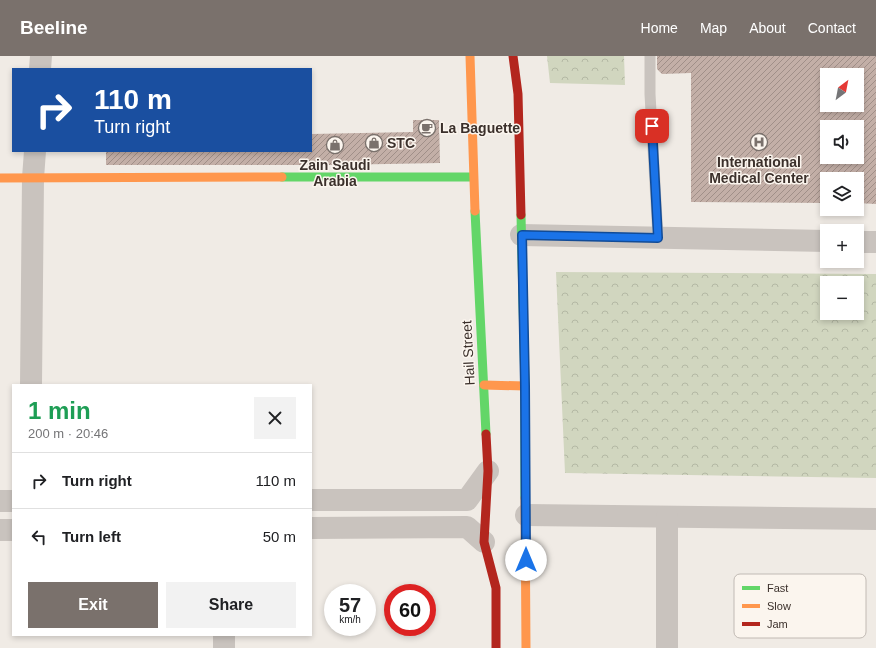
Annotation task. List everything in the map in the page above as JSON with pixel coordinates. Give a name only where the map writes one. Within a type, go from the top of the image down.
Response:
[{"type":"main road","name":"Hail Street","points":[[470,56],[473,177],[488,471],[484,542],[496,588],[496,648]]},
{"type":"main road","points":[[513,56],[518,94],[522,235],[525,386],[526,648]]},
{"type":"main road","points":[[0,178],[473,177]]},
{"type":"main road","points":[[484,385],[525,386]]},
{"type":"street","points":[[40,68],[41,56]]},
{"type":"street","points":[[31,384],[35,152]]},
{"type":"street","points":[[522,235],[820,241]]},
{"type":"street","points":[[864,242],[876,242]]},
{"type":"street","points":[[312,500],[467,500],[488,471]]},
{"type":"street","points":[[0,502],[12,501]]},
{"type":"street","points":[[526,516],[876,519]]},
{"type":"street","points":[[667,517],[667,648]]},
{"type":"street","points":[[312,528],[467,528],[484,542]]},
{"type":"street","points":[[0,530],[12,530]]},
{"type":"street","points":[[224,636],[224,648]]},
{"type":"lane","points":[[650,56],[650,94],[658,238]]},
{"type":"green space","points":[[547,56],[624,56],[625,85],[550,83]]},
{"type":"green space","points":[[556,272],[876,274],[876,478],[565,473]]},
{"type":"building","name":"International Medical Center","points":[[657,56],[876,56],[876,204],[864,203],[864,172],[820,172],[820,203],[691,202],[691,73],[662,74],[657,69]]},
{"type":"building","points":[[413,120],[439,120],[440,163],[334,165],[106,165],[106,152],[312,152],[312,134],[413,132]]},
{"type":"traffic: fast","points":[[282,177],[473,177]]},
{"type":"traffic: fast","points":[[475,211],[486,434]]},
{"type":"traffic: fast","points":[[521,215],[525,386],[525,498]]},
{"type":"traffic: slow","points":[[470,56],[475,211]]},
{"type":"traffic: slow","points":[[0,178],[282,177]]},
{"type":"traffic: slow","points":[[484,385],[525,386]]},
{"type":"traffic: slow","points":[[525,498],[526,648]]},
{"type":"traffic: jam","points":[[513,56],[518,94],[521,215]]},
{"type":"traffic: jam","points":[[486,434],[488,471],[484,542],[496,588],[496,648]]},
{"type":"place","name":"La Baguette","points":[[427,128]]},
{"type":"place","name":"International Medical Center","points":[[759,142]]},
{"type":"place","name":"STC","points":[[374,143]]},
{"type":"place","name":"Zain Saudi Arabia","points":[[335,145]]},
{"type":"route","points":[[526,560],[522,235],[658,238],[652,126]]}]
